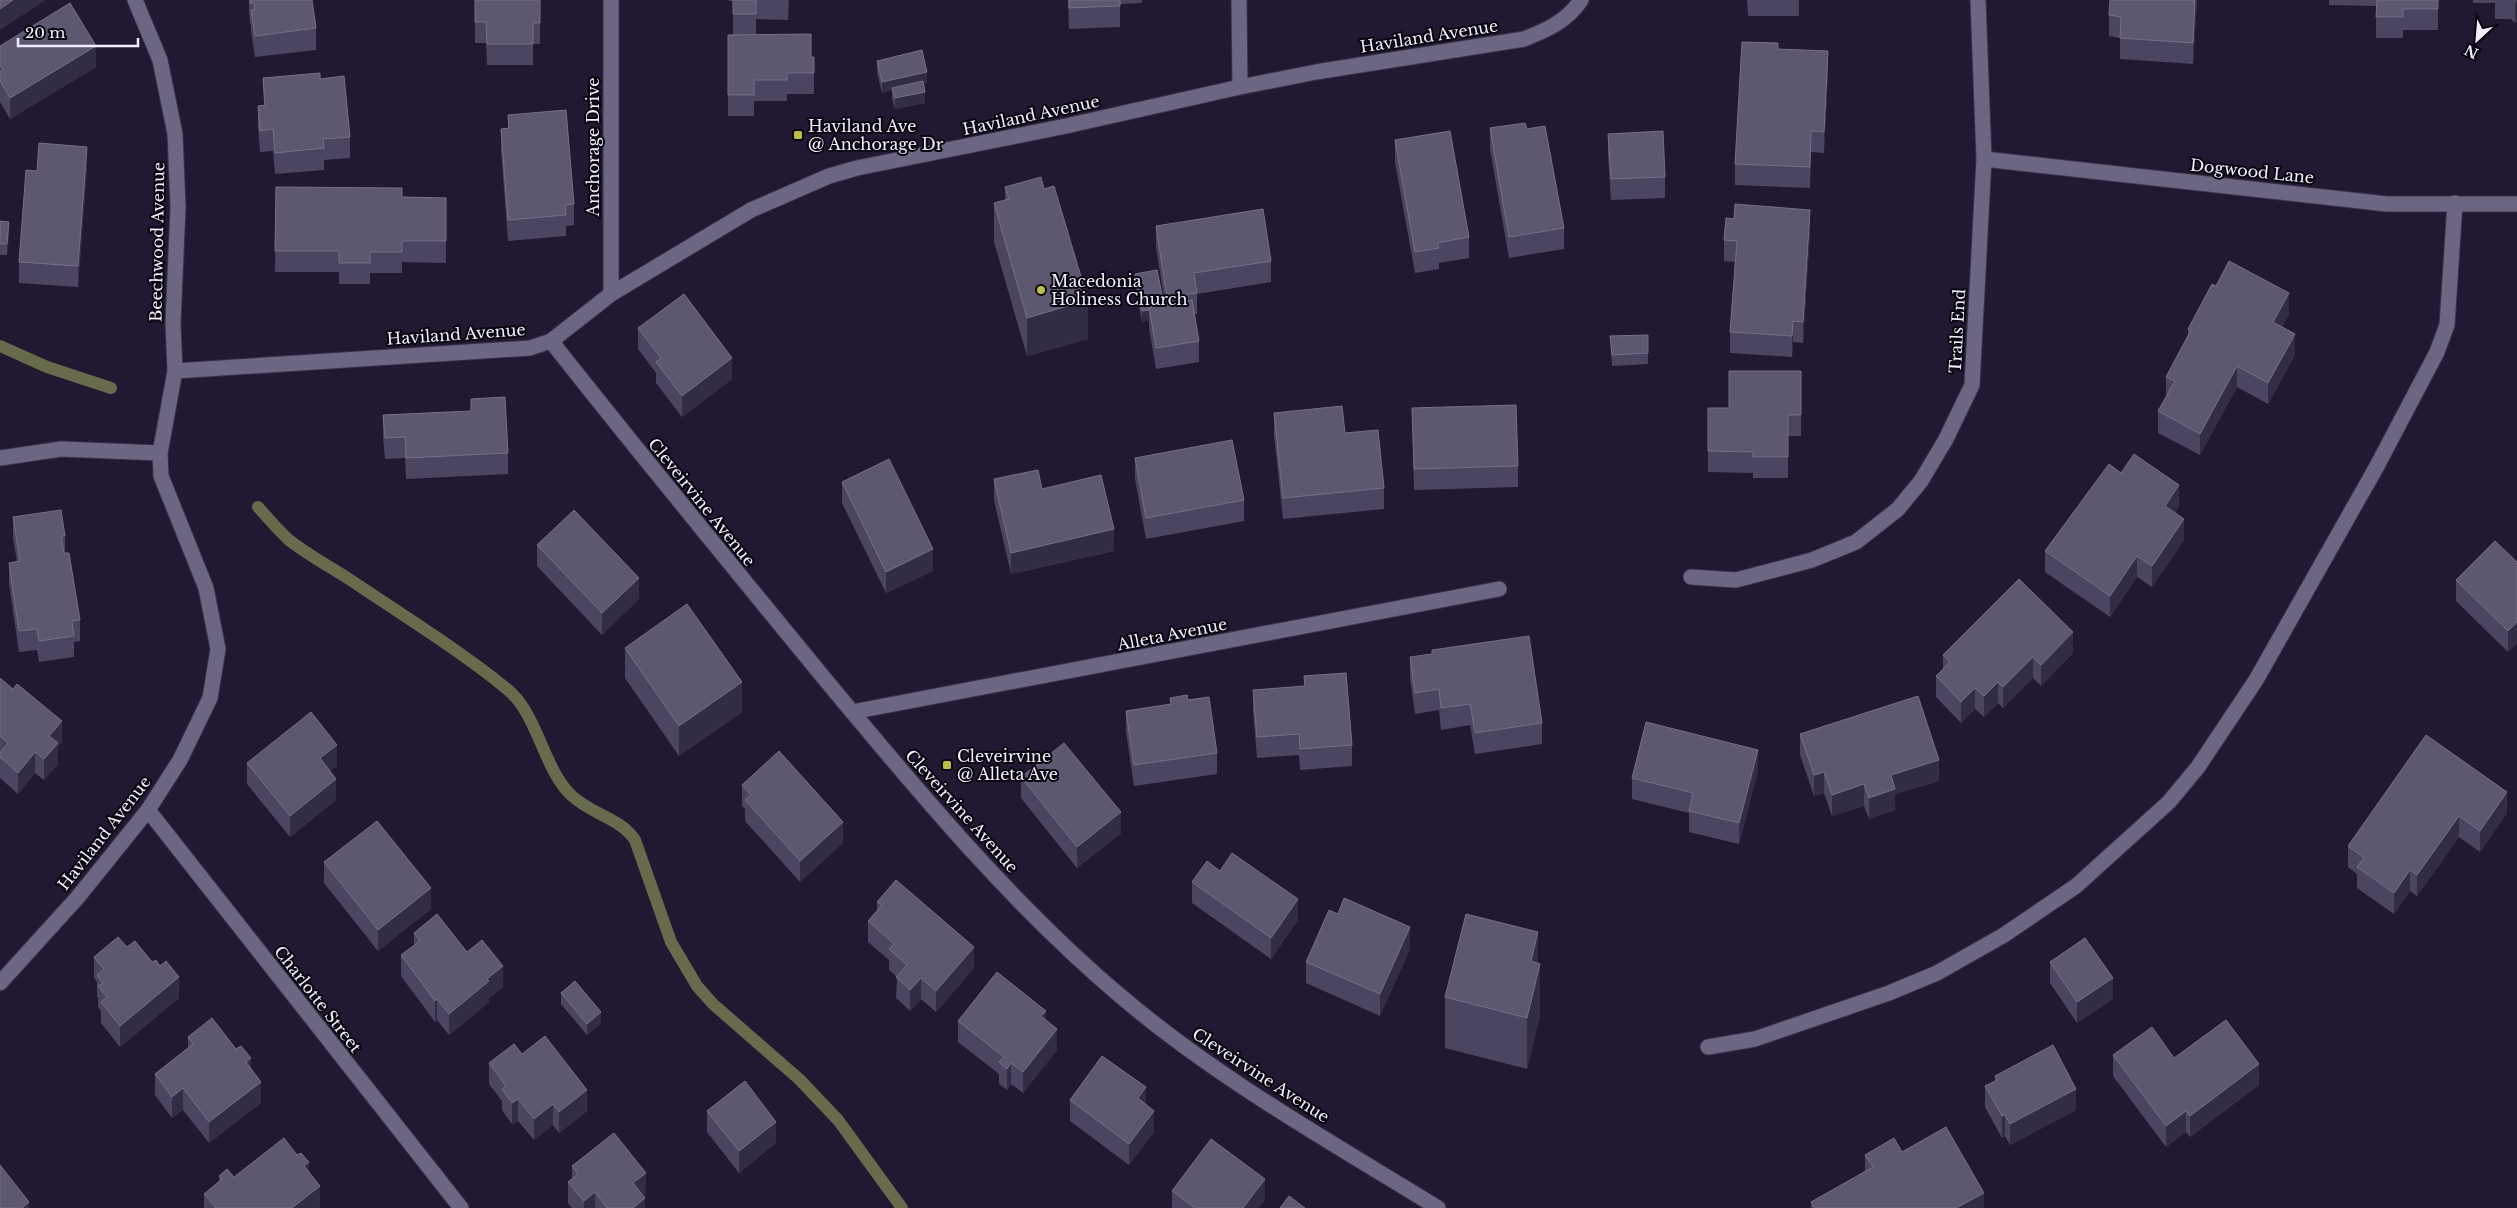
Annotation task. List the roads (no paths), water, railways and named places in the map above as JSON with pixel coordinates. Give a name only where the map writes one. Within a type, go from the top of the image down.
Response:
[{"type":"street","name":"Beechwood Avenue","points":[[134,0],[160,60],[174,134],[178,207],[173,324],[175,371]]},
{"type":"street","name":"Anchorage Drive","points":[[611,0],[611,294]]},
{"type":"street","points":[[1239,0],[1240,87]]},
{"type":"street","name":"Haviland Avenue","points":[[0,983],[78,897],[148,810],[180,760],[210,698],[218,649],[206,588],[161,476],[160,453],[175,371],[530,348],[551,341],[611,294],[750,210],[829,176],[857,168],[1066,126],[1316,72],[1524,39],[1550,29],[1573,12],[1581,0]]},
{"type":"street","name":"Trails End","points":[[1692,577],[1736,580],[1812,560],[1856,542],[1898,509],[1921,481],[1946,439],[1972,384],[1984,159],[1978,0]]},
{"type":"street","name":"Dogwood Lane","points":[[1984,159],[2387,204],[2517,204]]},
{"type":"street","points":[[1708,1047],[1755,1039],[1888,994],[1936,972],[2004,935],[2076,886],[2169,802],[2198,767],[2256,680],[2377,466],[2437,352],[2447,325],[2455,203]]},
{"type":"street","name":"Cleveirvine Avenue","points":[[551,341],[703,531],[909,782],[1026,907],[1122,998],[1176,1041],[1226,1076],[1438,1208]]},
{"type":"street","points":[[0,458],[61,449],[160,453]]},
{"type":"street","name":"Alleta Avenue","points":[[852,712],[1499,590]]},
{"type":"street","name":"Charlotte Street","points":[[148,810],[461,1208]]},
{"type":"waterway","points":[[0,346],[47,367],[111,388]]},
{"type":"waterway","points":[[258,507],[296,546],[451,647],[507,689],[518,700],[526,712],[561,784],[579,802],[621,826],[635,840],[671,942],[697,986],[713,1004],[799,1079],[838,1120],[902,1208]]},
{"type":"place","name":"Haviland Ave @ Anchorage Dr","points":[[798,135]]},
{"type":"place","name":"Macedonia Holiness Church","points":[[1041,290]]},
{"type":"place","name":"Cleveirvine @ Alleta Ave","points":[[947,765]]}]
